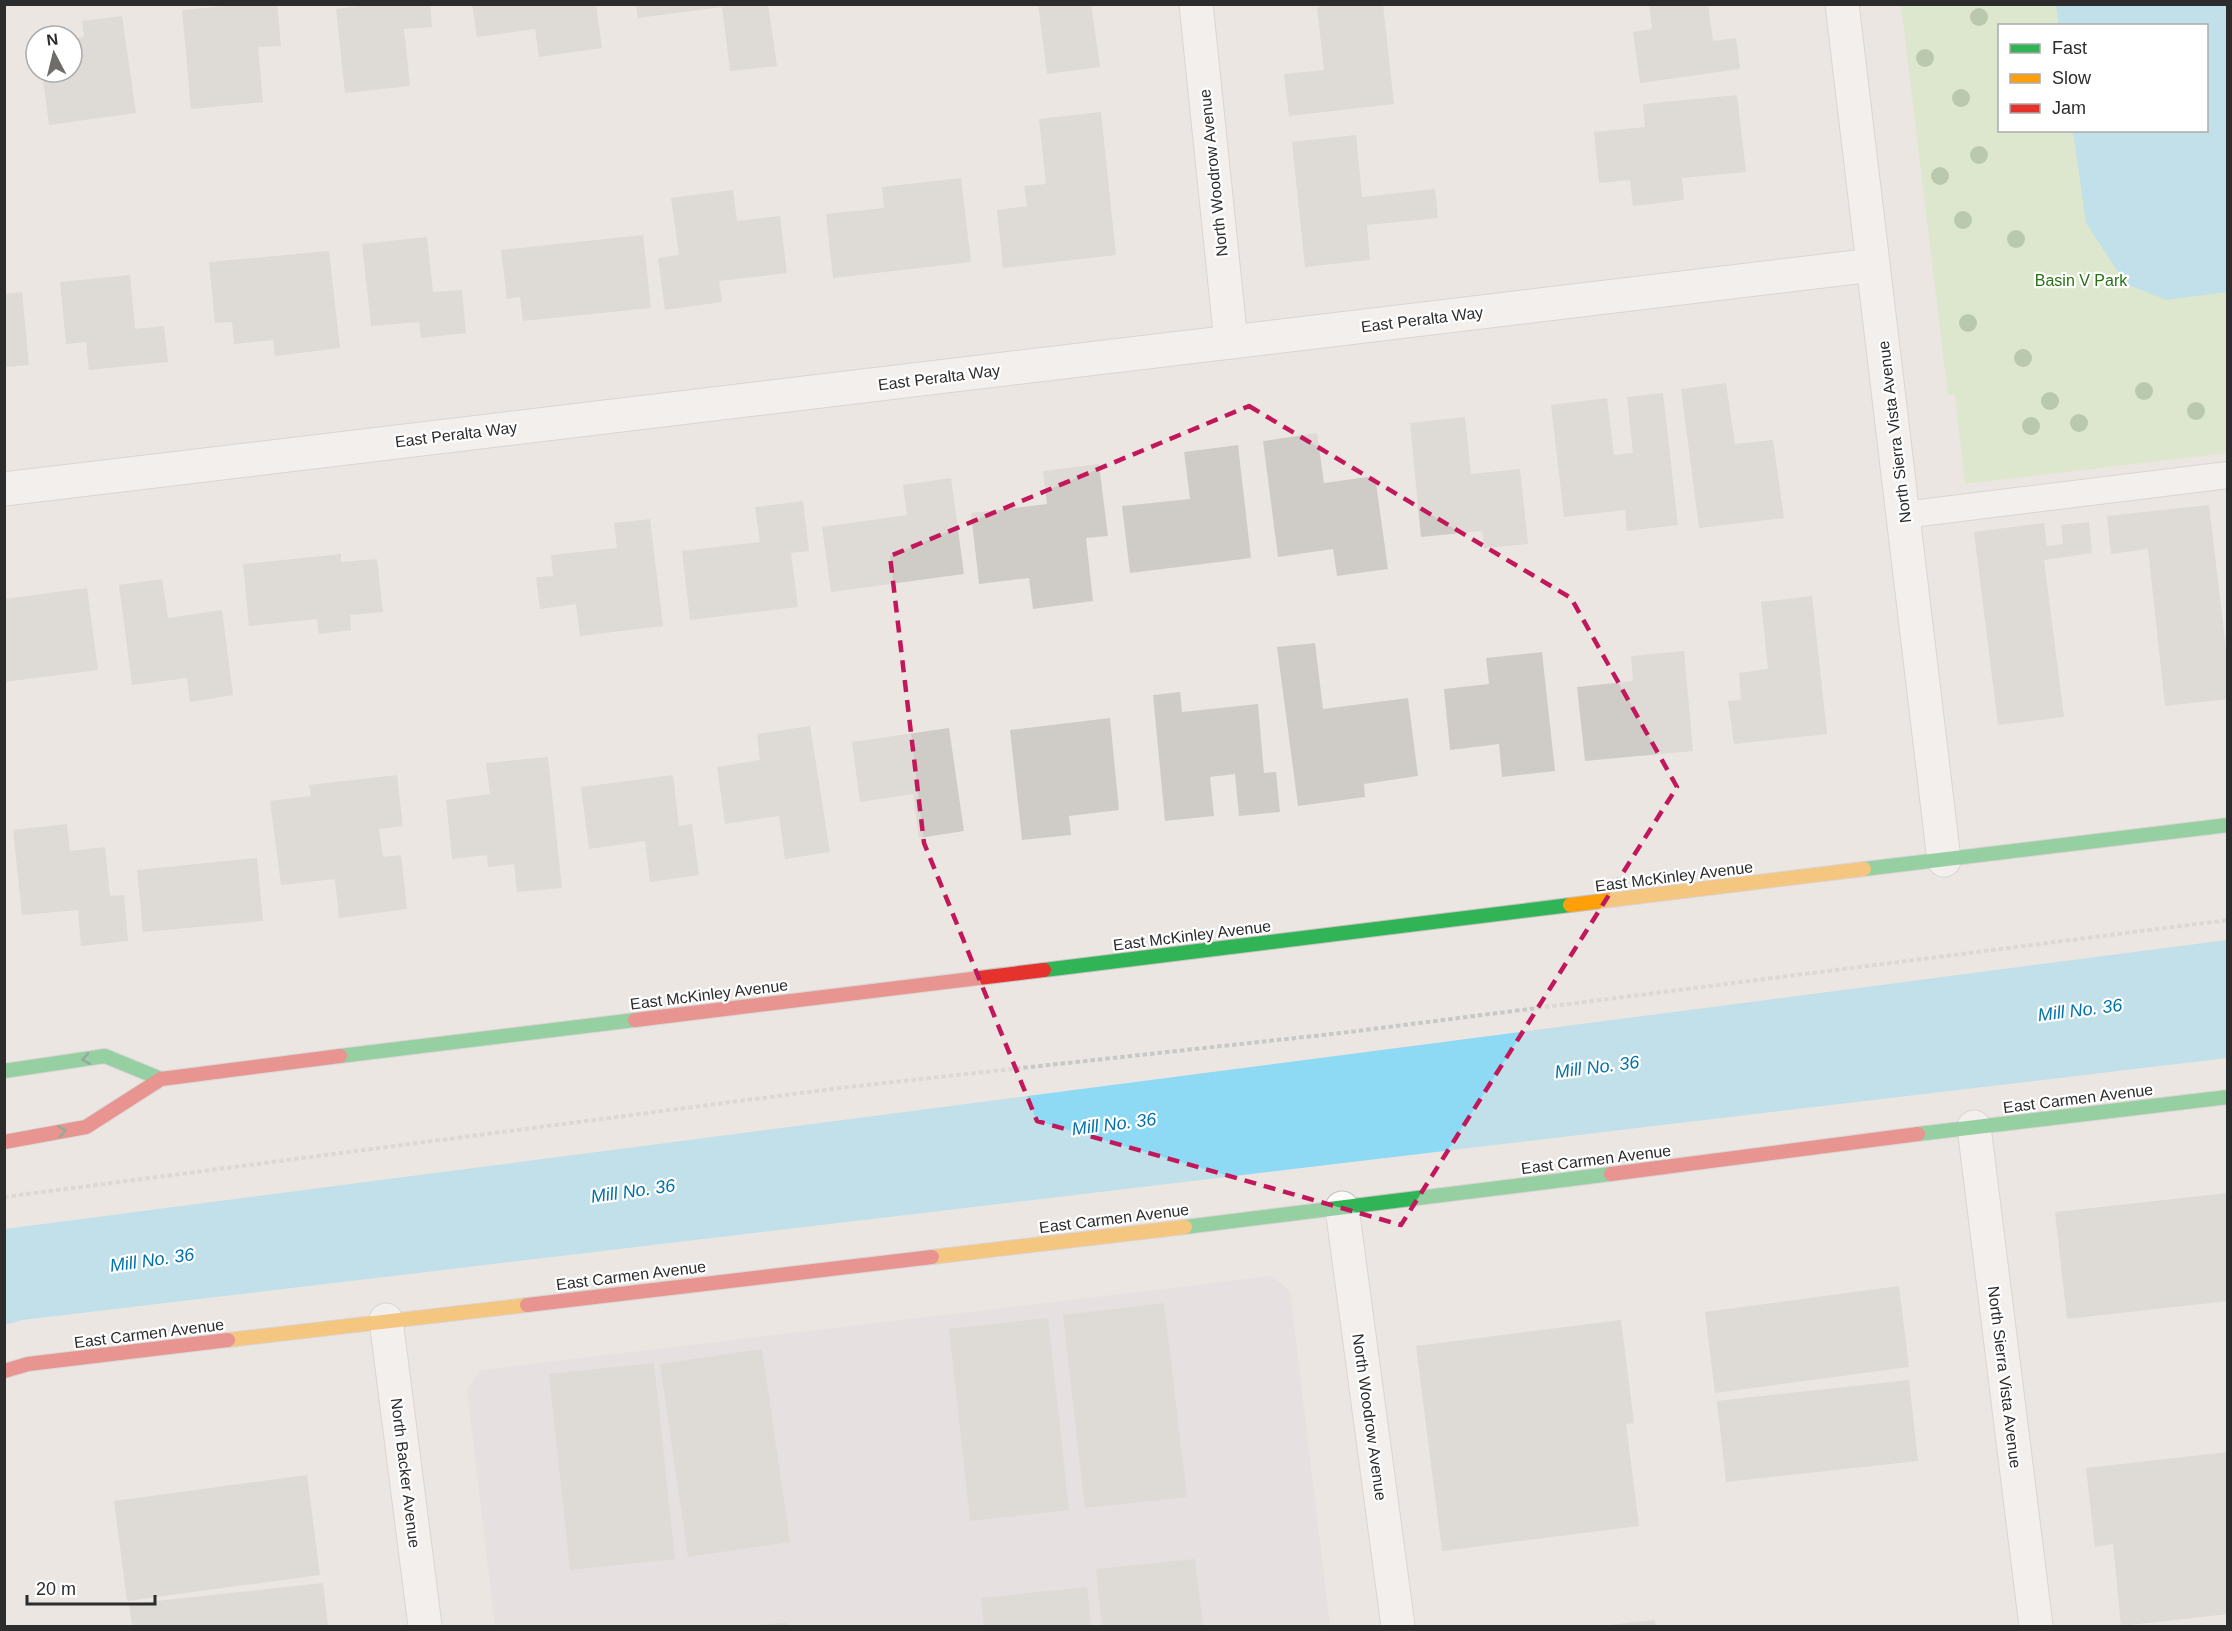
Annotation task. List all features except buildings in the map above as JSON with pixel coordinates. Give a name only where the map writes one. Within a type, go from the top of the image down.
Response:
[{"type":"main road","name":"East McKinley Avenue","points":[[4,1142],[86,1127],[161,1079],[2228,825]]},
{"type":"main road","name":"East McKinley Avenue","points":[[4,1071],[105,1056],[161,1079]]},
{"type":"main road","name":"East Carmen Avenue","points":[[4,1371],[28,1364],[1342,1208],[1974,1127],[2228,1097]]},
{"type":"street","name":"North Woodrow Avenue","points":[[1196,4],[1231,342]]},
{"type":"street","name":"North Sierra Vista Avenue","points":[[1842,4],[1944,860]]},
{"type":"street","name":"East Peralta Way","points":[[4,489],[1874,265]]},
{"type":"street","name":"North Sierra Vista Avenue","points":[[1974,1127],[2036,1626]]},
{"type":"street","name":"North Woodrow Avenue","points":[[1342,1208],[1398,1626]]},
{"type":"street","name":"North Backer Avenue","points":[[386,1320],[425,1626]]},
{"type":"lane","points":[[1904,515],[2228,475]]},
{"type":"path","points":[[4,1197],[839,1088],[1341,1033],[2228,920]]},
{"type":"highlighted area","points":[[1249,406],[1571,598],[1677,787],[1401,1225],[1037,1121],[924,843],[890,556]]},
{"type":"shaded area","points":[[1272,1276],[1290,1291],[1330,1626],[495,1626],[467,1389],[481,1370]]},
{"type":"green space","name":"Basin V Park","points":[[1901,5],[2227,5],[2227,453],[1965,484],[1955,395],[1948,395]]},
{"type":"water","points":[[2056,5],[2227,5],[2227,292],[2166,300],[2126,284],[2086,223],[2073,132],[2208,132],[2208,24],[2059,24]]},
{"type":"water","name":"Mill No. 36","points":[[2227,940],[2227,1058],[22,1320],[5,1325],[5,1229]]},
{"type":"traffic: fast","points":[[1864,869],[2228,825]]},
{"type":"traffic: fast","points":[[1044,970],[1570,905]]},
{"type":"traffic: fast","points":[[340,1056],[635,1020]]},
{"type":"traffic: fast","points":[[4,1071],[105,1056],[161,1079]]},
{"type":"traffic: fast","points":[[1918,1134],[2228,1097]]},
{"type":"traffic: fast","points":[[1185,1227],[1611,1174]]},
{"type":"traffic: slow","points":[[1570,905],[1864,869]]},
{"type":"traffic: slow","points":[[932,1257],[1185,1227]]},
{"type":"traffic: slow","points":[[228,1340],[527,1305]]},
{"type":"traffic: jam","points":[[635,1020],[1044,970]]},
{"type":"traffic: jam","points":[[4,1142],[86,1127],[161,1079],[340,1056]]},
{"type":"traffic: jam","points":[[1611,1174],[1918,1134]]},
{"type":"traffic: jam","points":[[527,1305],[932,1257]]},
{"type":"traffic: jam","points":[[4,1371],[28,1364],[228,1340]]}]
